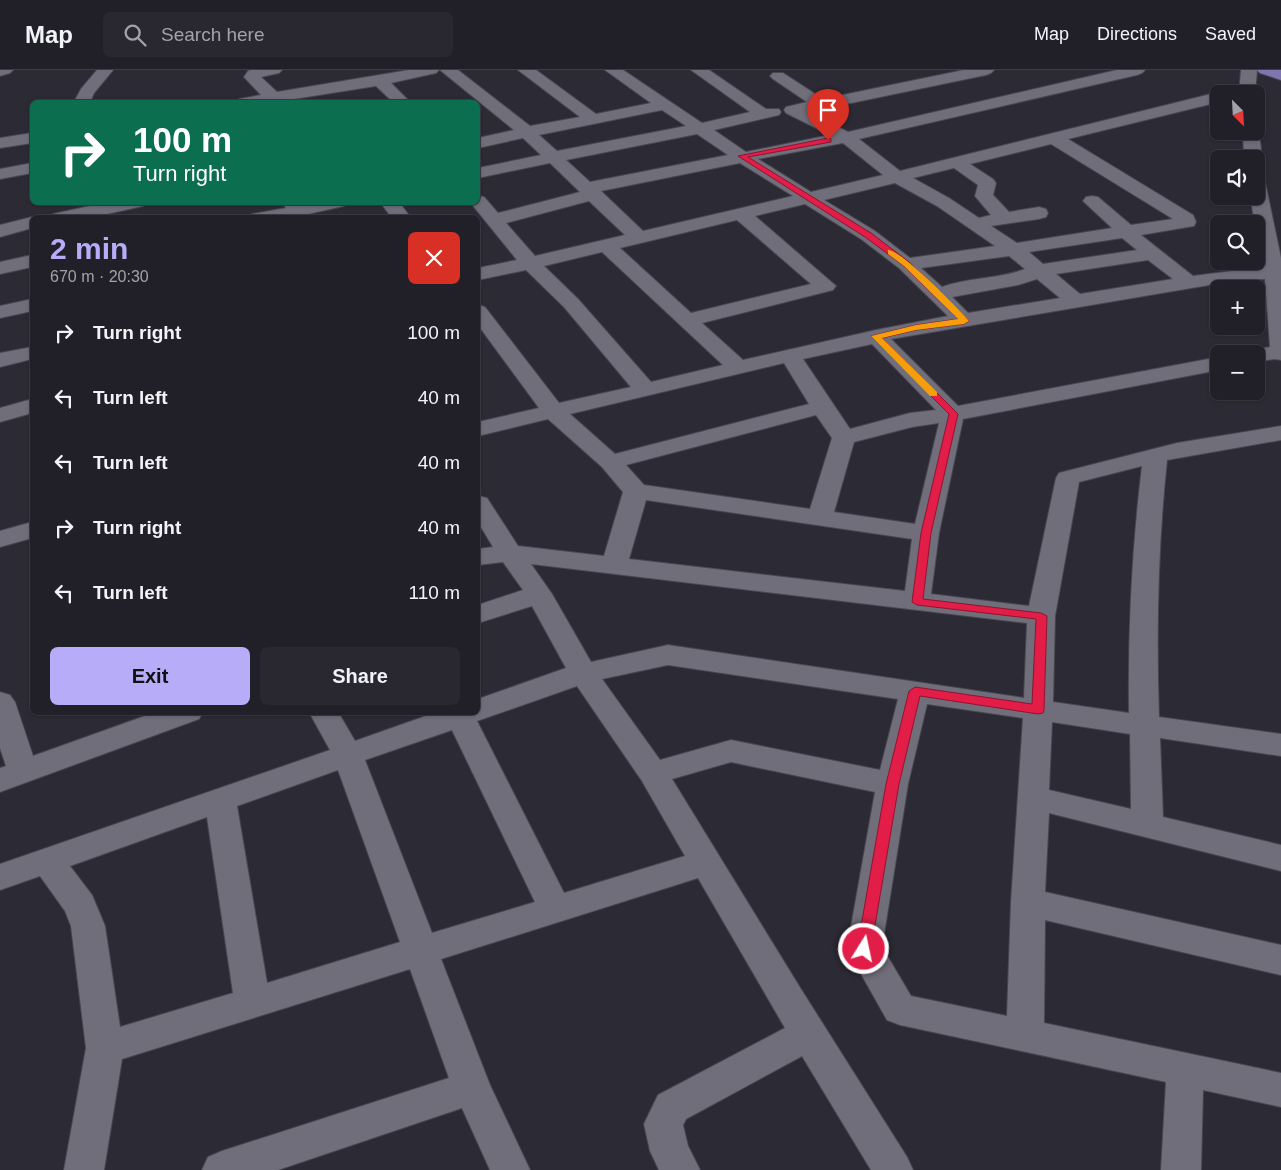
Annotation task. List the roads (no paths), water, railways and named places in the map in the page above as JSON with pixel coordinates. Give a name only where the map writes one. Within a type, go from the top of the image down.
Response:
[{"type":"main road","points":[[1265,70],[1281,75]]},
{"type":"street","points":[[0,70],[6,70]]},
{"type":"street","points":[[84,97],[105,70]]},
{"type":"street","points":[[274,70],[253,74],[252,77],[274,98]]},
{"type":"street","points":[[260,100],[309,98],[431,70]]},
{"type":"street","points":[[450,72],[476,70]]},
{"type":"street","points":[[526,70],[593,119]]},
{"type":"street","points":[[614,70],[741,156],[868,235],[906,264],[940,295],[964,321]]},
{"type":"street","points":[[702,72],[727,70]]},
{"type":"street","points":[[898,70],[922,83]]},
{"type":"street","points":[[480,174],[553,156],[701,129],[763,114],[822,105],[869,93],[986,70]]},
{"type":"street","points":[[494,220],[591,191],[741,156],[846,137],[1137,70]]},
{"type":"street","points":[[1247,85],[1248,70]]},
{"type":"street","points":[[450,72],[527,132],[638,237]]},
{"type":"street","points":[[702,72],[763,114]]},
{"type":"street","points":[[778,76],[822,105]]},
{"type":"street","points":[[944,78],[990,105]]},
{"type":"street","points":[[379,81],[400,100]]},
{"type":"street","points":[[869,93],[913,122]]},
{"type":"street","points":[[480,274],[897,177],[1210,99]]},
{"type":"street","points":[[480,143],[665,105]]},
{"type":"street","points":[[480,112],[495,108]]},
{"type":"street","points":[[792,110],[846,137],[897,177],[943,202],[1014,249],[1076,301]]},
{"type":"street","points":[[0,143],[30,138]]},
{"type":"street","points":[[906,264],[1187,222],[1054,138]]},
{"type":"street","points":[[956,162],[987,183],[984,196],[1004,218]]},
{"type":"street","points":[[0,174],[30,168]]},
{"type":"street","points":[[1092,201],[1152,254],[1189,282]]},
{"type":"street","points":[[1265,201],[1272,215],[1281,353],[1265,355]]},
{"type":"street","points":[[480,203],[530,263],[571,303],[646,390]]},
{"type":"street","points":[[69,211],[115,205]]},
{"type":"street","points":[[273,215],[322,205]]},
{"type":"street","points":[[391,205],[400,215]]},
{"type":"street","points":[[974,223],[1039,213]]},
{"type":"street","points":[[687,320],[826,286],[740,214]]},
{"type":"street","points":[[0,231],[30,224]]},
{"type":"street","points":[[605,244],[738,367]]},
{"type":"street","points":[[0,246],[17,264]]},
{"type":"street","points":[[940,295],[956,289],[1018,279],[1039,271],[1152,254]]},
{"type":"street","points":[[480,429],[790,355],[916,328],[1227,276],[1276,277]]},
{"type":"street","points":[[0,312],[30,305]]},
{"type":"street","points":[[480,314],[553,411],[610,462],[636,491],[926,533]]},
{"type":"street","points":[[876,336],[953,414]]},
{"type":"street","points":[[0,360],[30,353]]},
{"type":"street","points":[[790,355],[822,407],[844,438]]},
{"type":"street","points":[[844,438],[910,420],[953,414],[1210,365]]},
{"type":"street","points":[[0,415],[30,407]]},
{"type":"street","points":[[610,462],[822,407]]},
{"type":"street","points":[[917,602],[926,533],[953,414]]},
{"type":"street","points":[[1025,1036],[1028,902],[1041,616],[1068,478],[1177,450],[1281,433]]},
{"type":"street","points":[[820,517],[844,438]]},
{"type":"street","points":[[1147,826],[1143,724],[1143,662],[1148,521],[1155,456]]},
{"type":"street","points":[[614,564],[636,491]]},
{"type":"street","points":[[480,506],[539,594],[583,673],[653,772],[809,1034],[893,1170]]},
{"type":"street","points":[[0,539],[30,531]]},
{"type":"street","points":[[480,557],[510,553],[1041,616]]},
{"type":"street","points":[[480,613],[539,594]]},
{"type":"street","points":[[480,709],[583,673],[668,655],[1281,745]]},
{"type":"street","points":[[915,691],[892,784],[864,949],[900,1009],[1281,1090]]},
{"type":"street","points":[[0,702],[12,776],[180,715]]},
{"type":"street","points":[[325,715],[348,755],[472,1088],[510,1170]]},
{"type":"street","points":[[0,877],[463,715]]},
{"type":"street","points":[[470,715],[555,909]]},
{"type":"street","points":[[653,772],[731,750],[892,784]]},
{"type":"street","points":[[1034,798],[1281,858]]},
{"type":"street","points":[[220,800],[252,1003]]},
{"type":"street","points":[[48,860],[80,905],[88,926],[106,1048],[84,1170]]},
{"type":"street","points":[[106,1048],[706,863]]},
{"type":"street","points":[[1028,902],[1281,960]]},
{"type":"street","points":[[680,1170],[670,1151],[663,1124],[672,1107],[809,1034]]},
{"type":"street","points":[[1181,1170],[1185,1070]]},
{"type":"street","points":[[222,1170],[472,1088]]}]
